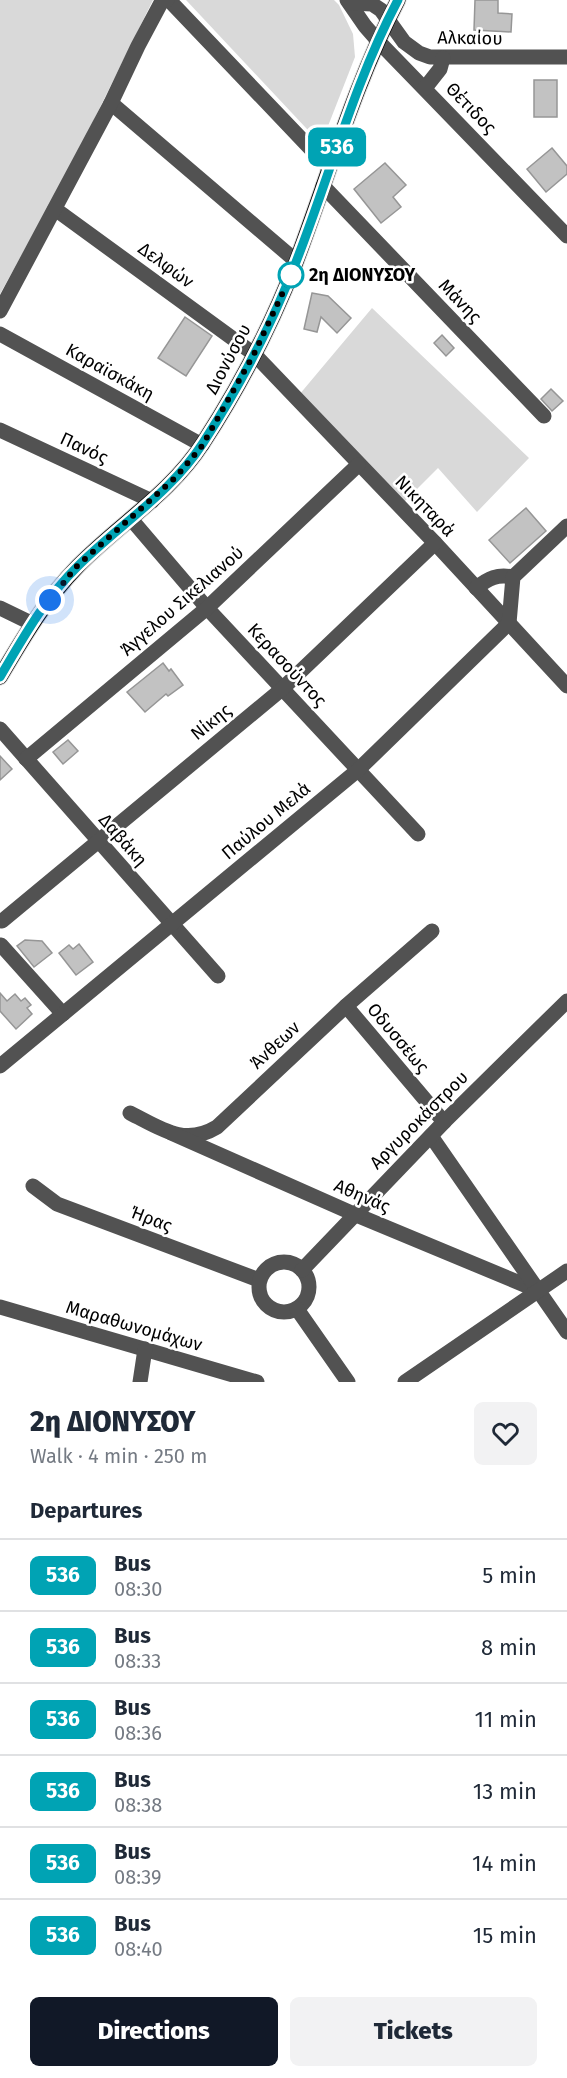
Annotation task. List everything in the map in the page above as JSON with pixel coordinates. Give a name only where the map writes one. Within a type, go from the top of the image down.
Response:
[{"type":"main road","name":"Διονύσου","points":[[0,677],[32,623],[76,567],[152,501],[202,446],[254,354],[280,302],[378,42],[398,0]]},
{"type":"street","points":[[0,311],[111,103],[162,1],[168,0],[329,168]]},
{"type":"street","name":"Θέτιδος","points":[[349,2],[372,4],[381,10],[388,20]]},
{"type":"street","name":"Θέτιδος","points":[[349,2],[364,26],[378,42],[567,236]]},
{"type":"street","name":"Αλκαίου","points":[[388,20],[414,51],[430,57],[567,57]]},
{"type":"street","points":[[425,88],[440,69],[443,58]]},
{"type":"street","points":[[111,103],[296,261]]},
{"type":"street","name":"Μάνης","points":[[323,186],[544,416]]},
{"type":"street","name":"Δελφών","points":[[55,209],[254,354]]},
{"type":"street","name":"Καραϊσκάκη","points":[[3,340],[202,446]]},
{"type":"street","name":"Νικηταρά","points":[[254,354],[435,543],[567,686]]},
{"type":"street","name":"Πανός","points":[[0,430],[152,501]]},
{"type":"street","name":"Άγγελου Σικελιανού","points":[[26,759],[207,608],[358,465]]},
{"type":"street","name":"Κερασούντος","points":[[131,519],[207,608],[418,834]]},
{"type":"street","points":[[509,623],[513,577],[567,526]]},
{"type":"street","name":"Νίκης","points":[[1,920],[282,689],[435,543]]},
{"type":"street","points":[[477,588],[490,577],[502,575],[513,577]]},
{"type":"street","points":[[0,608],[32,623]]},
{"type":"street","name":"Παύλου Μελά","points":[[0,1066],[358,770],[509,623]]},
{"type":"street","name":"Δαβάκη","points":[[0,729],[218,976]]},
{"type":"street","points":[[1,920],[5,925],[6,936],[1,945],[63,1014]]},
{"type":"street","name":"Άνθεων","points":[[130,1113],[171,1133],[192,1137],[217,1127],[346,1006],[432,931]]},
{"type":"street","name":"Αργυροκάστρου","points":[[302,1270],[444,1122],[567,1001]]},
{"type":"street","name":"Οδυσσέως","points":[[346,1006],[444,1122]]},
{"type":"street","name":"Αθηνάς","points":[[171,1133],[354,1214],[539,1291]]},
{"type":"street","points":[[431,1136],[567,1332]]},
{"type":"street","name":"Ήρας","points":[[33,1186],[57,1204],[259,1280]]},
{"type":"street","points":[[278,1262],[291,1263],[302,1270],[309,1290],[297,1309],[277,1311],[266,1305],[259,1294],[259,1280],[266,1269],[278,1262]]},
{"type":"street","points":[[405,1382],[567,1271]]},
{"type":"street","name":"Μαραθωνομάχων","points":[[0,1307],[257,1382]]},
{"type":"street","points":[[297,1309],[348,1382]]},
{"type":"street","points":[[140,1382],[145,1349]]},
{"type":"shaded area","points":[[0,0],[153,0],[72,164],[0,294]]},
{"type":"shaded area","points":[[186,0],[334,0],[339,5],[353,34],[355,57],[321,144]]},
{"type":"shaded area","points":[[372,308],[529,458],[477,512],[438,468],[404,502],[299,395]]},
{"type":"building","points":[[475,0],[498,0],[498,13],[512,14],[511,32],[474,30]]},
{"type":"building","points":[[534,80],[557,80],[557,117],[534,117]]},
{"type":"building","points":[[552,148],[567,166],[567,174],[546,192],[527,169]]},
{"type":"building","points":[[385,163],[406,185],[393,197],[401,207],[381,223],[354,189]]},
{"type":"building","points":[[312,293],[328,296],[351,318],[337,333],[321,317],[317,332],[304,329]]},
{"type":"building","points":[[185,317],[212,336],[186,376],[158,358]]},
{"type":"building","points":[[442,335],[454,348],[446,356],[434,343]]},
{"type":"building","points":[[551,389],[563,401],[552,411],[541,399]]},
{"type":"building","points":[[526,508],[546,531],[510,563],[489,540]]},
{"type":"building","points":[[163,663],[169,671],[171,669],[183,685],[168,696],[166,694],[145,712],[127,692]]},
{"type":"building","points":[[68,740],[78,751],[63,764],[53,752]]},
{"type":"building","points":[[0,756],[12,769],[0,780]]},
{"type":"building","points":[[25,940],[42,941],[52,953],[34,967],[17,946]]},
{"type":"building","points":[[79,944],[93,962],[76,975],[59,953],[69,945],[73,949]]},
{"type":"building","points":[[0,993],[7,1001],[15,994],[21,1001],[25,998],[31,1005],[27,1008],[32,1014],[16,1029],[0,1011]]},
{"type":"bus line","name":"536","points":[[0,677],[32,623],[76,567],[176,477],[202,446],[217,421],[280,302],[361,82],[398,0]]},
{"type":"place","name":"2η ΔΙΟΝΥΣΟΥ","points":[[291,275]]},
{"type":"route","points":[[50,600],[76,567],[152,501],[202,446],[254,354],[291,275]]}]
